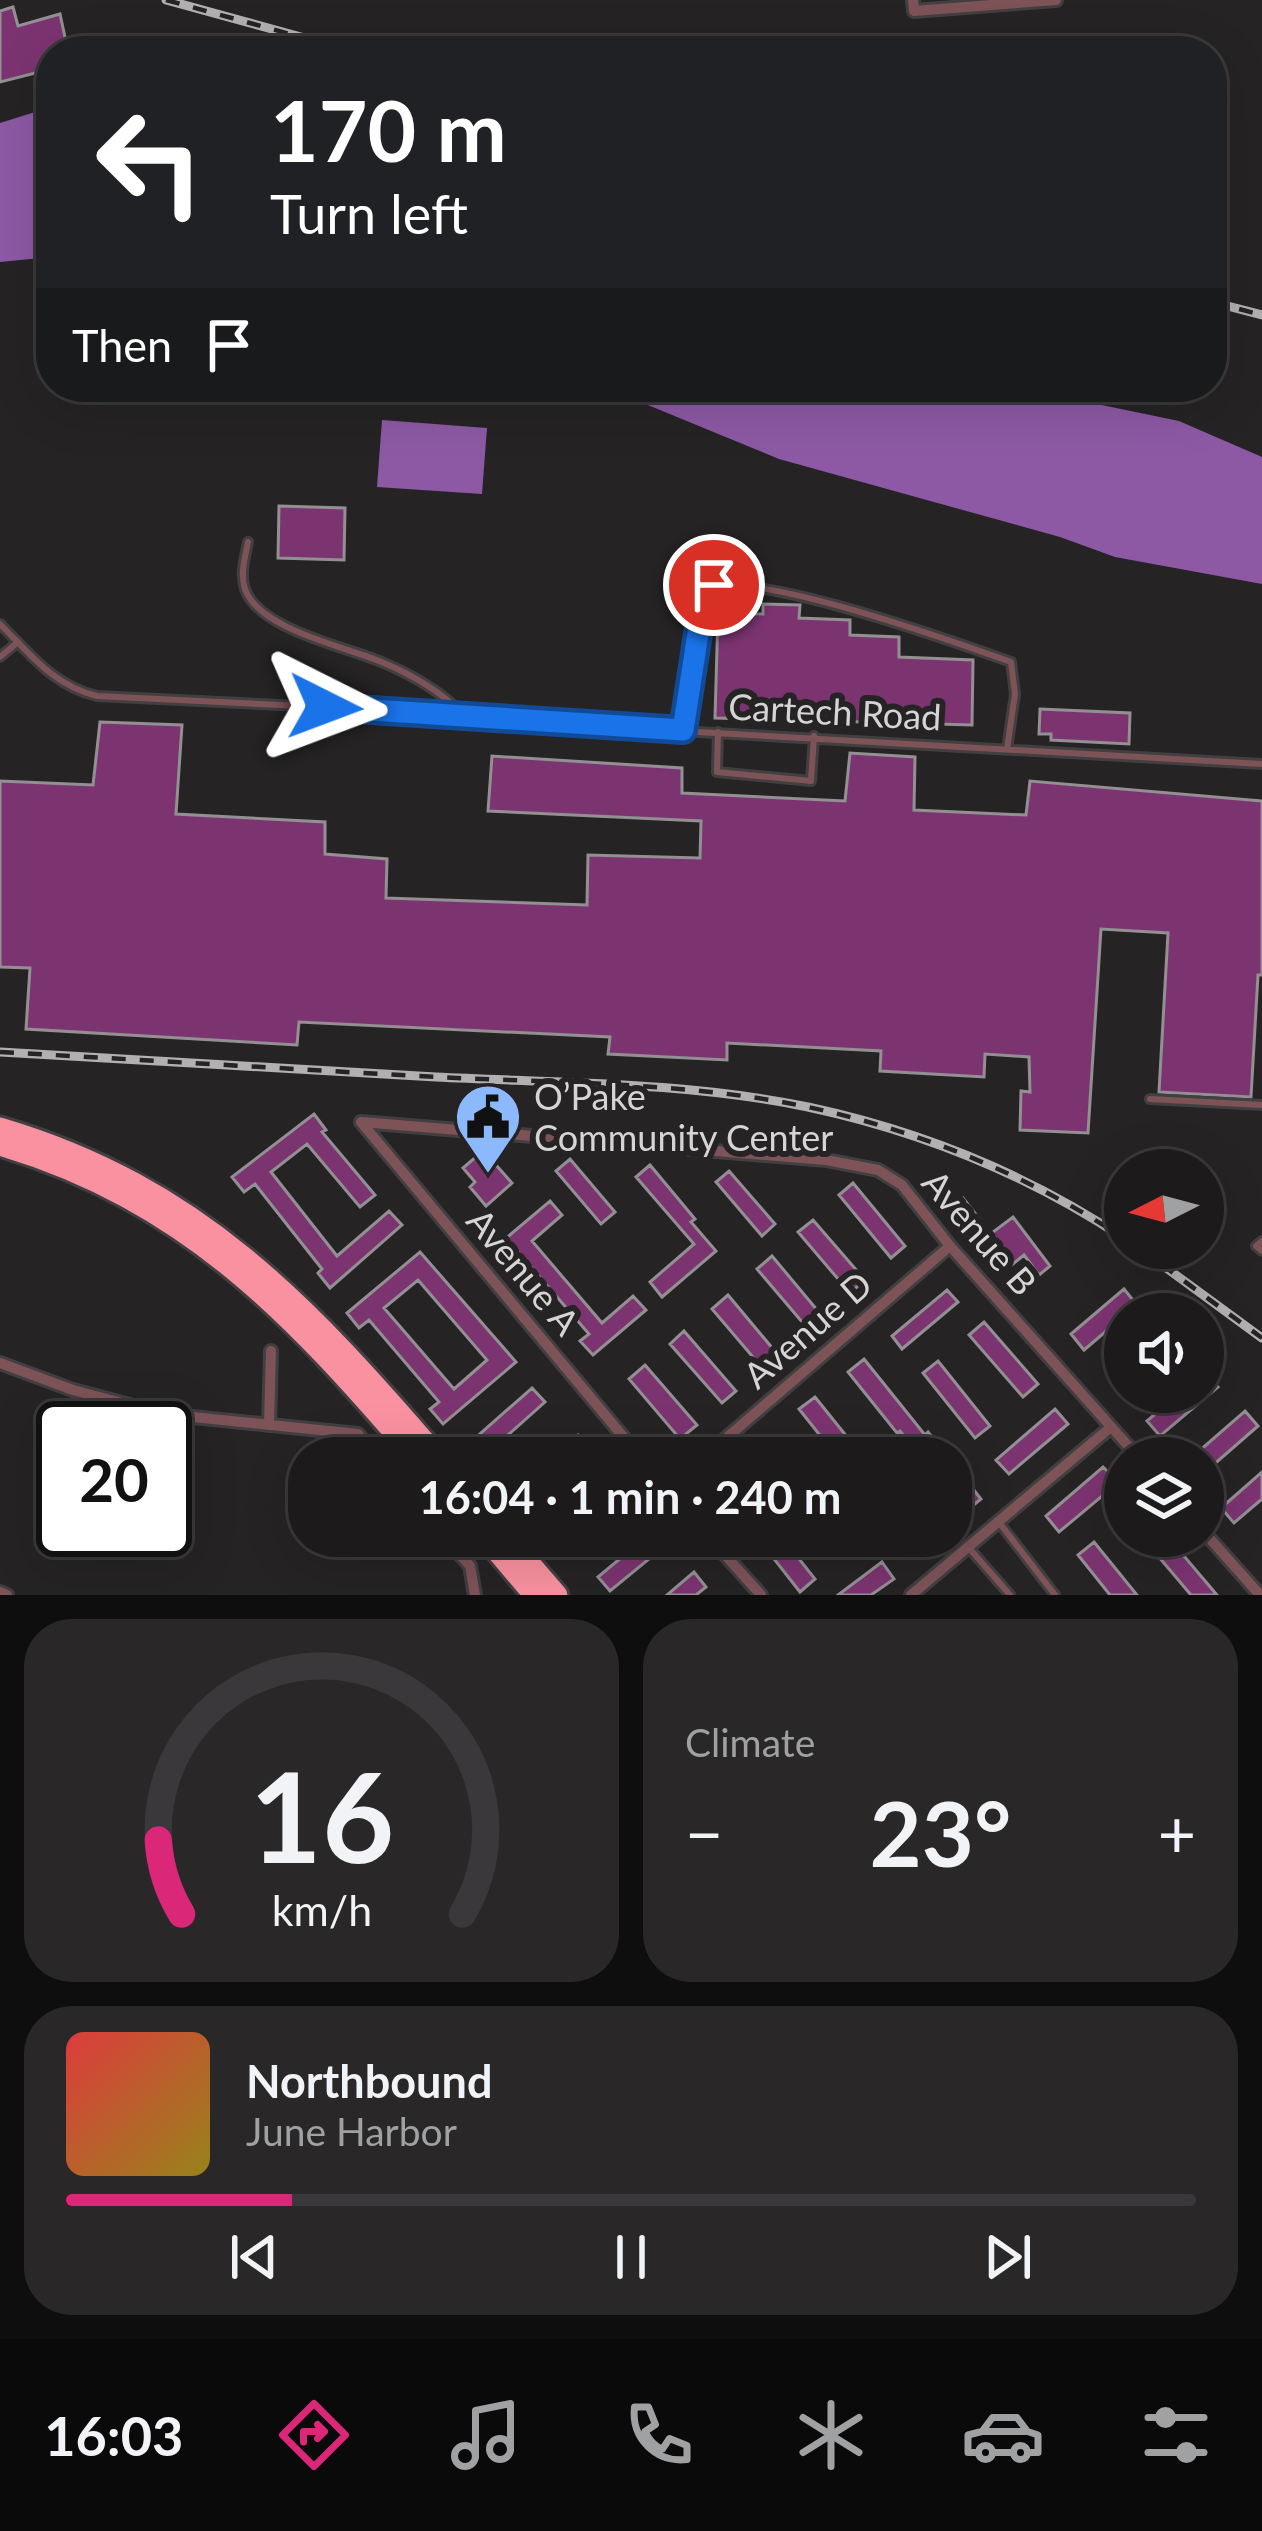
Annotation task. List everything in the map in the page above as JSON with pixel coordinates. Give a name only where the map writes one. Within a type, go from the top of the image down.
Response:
[{"type":"highway","points":[[0,1128],[111,1170],[219,1235],[311,1315],[420,1437]]},
{"type":"highway","points":[[0,1145],[104,1185],[209,1248],[300,1326],[398,1437]]},
{"type":"highway","points":[[502,1557],[534,1595]]},
{"type":"highway","points":[[524,1557],[557,1595]]},
{"type":"street","points":[[913,0],[914,11],[1056,0]]},
{"type":"street","name":"Avenue B","points":[[362,1122],[826,1160],[878,1170],[902,1185],[950,1246],[1121,1437]]},
{"type":"street","name":"Avenue A","points":[[362,1122],[624,1437]]},
{"type":"street","name":"Avenue D","points":[[727,1437],[950,1246]]},
{"type":"street","points":[[269,1426],[271,1351]]},
{"type":"street","points":[[0,1363],[135,1408],[360,1437]]},
{"type":"street","points":[[972,1544],[1112,1427]]},
{"type":"street","points":[[1224,1555],[1260,1595]]},
{"type":"street","points":[[462,1557],[470,1566],[475,1595]]},
{"type":"street","points":[[727,1557],[760,1595]]},
{"type":"street","points":[[910,1595],[956,1557]]},
{"type":"lane","points":[[248,542],[245,590],[264,611],[288,627],[384,663],[432,688],[462,714]]},
{"type":"lane","points":[[683,730],[705,589],[735,584],[884,621],[1011,662],[1015,694],[1007,748]]},
{"type":"lane","name":"Cartech Road","points":[[0,624],[48,674],[97,696],[1262,764]]},
{"type":"lane","points":[[0,657],[18,642]]},
{"type":"lane","points":[[718,732],[718,772],[812,781],[814,736]]},
{"type":"lane","points":[[1150,1099],[1262,1105]]},
{"type":"lane","points":[[1262,1241],[1256,1246],[1262,1251]]},
{"type":"lane","points":[[998,1522],[1055,1594],[1065,1595]]},
{"type":"lane","points":[[972,1552],[1010,1595]]},
{"type":"shaded area","points":[[36,112],[36,258],[0,262],[0,123]]},
{"type":"shaded area","points":[[640,402],[1087,402],[1179,421],[1262,457],[1262,584],[1115,557],[1060,537],[779,459]]},
{"type":"shaded area","points":[[382,420],[487,428],[482,494],[377,487]]},
{"type":"building","points":[[13,7],[18,26],[60,14],[65,36],[36,36],[36,73],[0,82],[0,11]]},
{"type":"building","points":[[279,506],[345,508],[344,560],[278,558]]},
{"type":"building","points":[[763,604],[800,605],[799,618],[850,620],[850,635],[899,637],[899,657],[973,660],[972,725],[715,718],[718,613],[763,614]]},
{"type":"building","points":[[1040,709],[1130,713],[1129,744],[1051,740],[1051,734],[1039,734]]},
{"type":"building","points":[[100,722],[182,725],[176,814],[325,822],[325,854],[387,859],[386,898],[587,905],[588,855],[700,858],[701,821],[488,811],[492,756],[682,768],[682,793],[845,801],[850,753],[915,757],[914,810],[1026,815],[1030,781],[1262,801],[1262,975],[1258,975],[1251,1097],[1159,1092],[1168,933],[1101,929],[1088,1133],[1020,1130],[1021,1091],[1030,1092],[1029,1057],[985,1054],[984,1077],[880,1071],[881,1051],[727,1043],[727,1060],[608,1054],[610,1037],[299,1022],[297,1045],[26,1029],[30,968],[0,967],[0,781],[93,785]]},
{"type":"building","points":[[314,1114],[326,1130],[322,1132],[375,1195],[360,1207],[307,1144],[271,1172],[337,1256],[389,1211],[402,1225],[330,1288],[318,1273],[322,1269],[255,1184],[244,1192],[232,1177]]},
{"type":"building","name":"O’Pake Community Center","points":[[478,1155],[491,1170],[496,1165],[512,1183],[486,1206],[470,1187],[475,1182],[463,1168]]},
{"type":"building","points":[[570,1159],[615,1212],[601,1224],[556,1171]]},
{"type":"building","points":[[650,1165],[716,1251],[662,1297],[650,1282],[694,1244],[636,1177]]},
{"type":"building","points":[[729,1171],[775,1224],[762,1236],[716,1182]]},
{"type":"building","points":[[853,1183],[905,1246],[891,1258],[839,1195]]},
{"type":"building","points":[[963,1198],[985,1226],[968,1240],[946,1211]]},
{"type":"building","points":[[550,1201],[562,1215],[532,1241],[602,1323],[633,1296],[646,1310],[593,1355],[580,1341],[589,1334],[518,1252],[509,1259],[498,1245]]},
{"type":"building","points":[[1013,1217],[1050,1266],[1039,1275],[1024,1255],[1008,1268],[985,1238]]},
{"type":"building","points":[[813,1220],[865,1280],[850,1293],[798,1232]]},
{"type":"building","points":[[420,1252],[516,1362],[443,1424],[430,1409],[439,1402],[369,1320],[359,1328],[347,1313]],"holes":[[[418,1280],[487,1360],[454,1389],[384,1308]]]},
{"type":"building","points":[[772,1256],[823,1317],[808,1329],[757,1269]]},
{"type":"building","points":[[947,1290],[958,1302],[902,1349],[892,1336]]},
{"type":"building","points":[[728,1295],[779,1356],[763,1369],[712,1309]]},
{"type":"building","points":[[1104,1306],[1104,1333],[1084,1350],[1071,1334]]},
{"type":"building","points":[[984,1322],[1038,1384],[1023,1397],[969,1335]]},
{"type":"building","points":[[684,1331],[736,1391],[722,1403],[670,1344]]},
{"type":"building","points":[[864,1359],[925,1435],[928,1432],[932,1437],[897,1433],[848,1372]]},
{"type":"building","points":[[938,1361],[990,1426],[975,1438],[923,1373]]},
{"type":"building","points":[[645,1365],[697,1425],[678,1437],[629,1379]]},
{"type":"building","points":[[532,1388],[545,1402],[506,1437],[476,1437]]},
{"type":"building","points":[[815,1397],[847,1437],[821,1437],[799,1409]]},
{"type":"building","points":[[1055,1409],[1068,1424],[1009,1474],[996,1460]]},
{"type":"building","points":[[1245,1411],[1258,1426],[1224,1456],[1224,1437],[1215,1437]]},
{"type":"building","points":[[1156,1413],[1187,1413],[1160,1436],[1147,1421]]},
{"type":"building","points":[[1104,1468],[1104,1494],[1059,1532],[1046,1516]]},
{"type":"building","points":[[1262,1472],[1262,1499],[1234,1523],[1224,1505]]},
{"type":"building","points":[[1094,1542],[1137,1595],[1110,1595],[1078,1555]]},
{"type":"building","points":[[622,1557],[651,1557],[610,1591],[598,1577]]},
{"type":"building","points":[[772,1557],[798,1557],[815,1579],[800,1592]]},
{"type":"building","points":[[1159,1557],[1185,1557],[1217,1595],[1191,1595]]},
{"type":"building","points":[[882,1562],[894,1579],[871,1595],[838,1595]]},
{"type":"building","points":[[694,1572],[706,1587],[696,1595],[667,1595]]},
{"type":"railway","points":[[166,0],[297,36]]},
{"type":"railway","points":[[1227,306],[1262,315]]},
{"type":"railway","points":[[0,1052],[623,1085],[762,1099],[850,1117],[932,1142],[1012,1175],[1104,1226]]},
{"type":"railway","points":[[1168,1269],[1262,1338]]},
{"type":"place","name":"O’Pake Community Center","points":[[488,1176]]},
{"type":"route","points":[[325,707],[683,730],[705,589],[714,585]]}]
